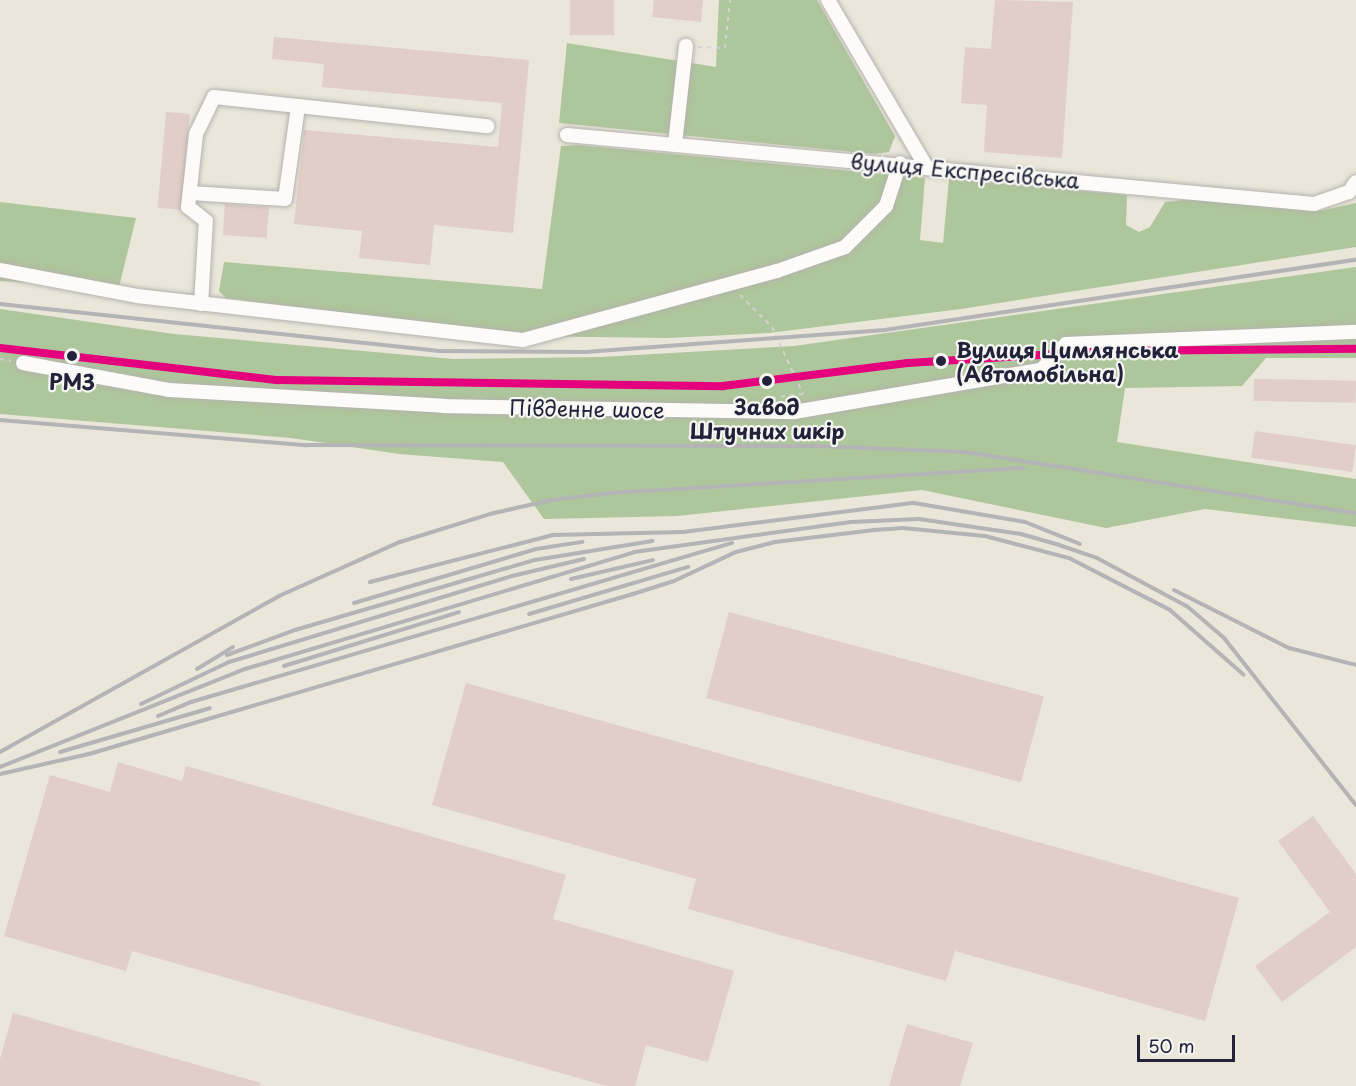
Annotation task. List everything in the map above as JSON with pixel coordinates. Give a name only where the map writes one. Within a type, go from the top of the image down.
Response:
[{"type":"street","points":[[828,0],[925,165]]},
{"type":"street","points":[[675,144],[686,46]]},
{"type":"street","points":[[201,304],[206,221],[188,207],[196,134],[214,97],[487,126]]},
{"type":"street","points":[[190,193],[285,199],[298,106]]},
{"type":"street","name":"вулиця Експресівська","points":[[567,135],[925,165],[1314,204],[1349,192],[1356,182]]},
{"type":"street","points":[[0,270],[201,304],[523,340],[777,271],[845,247],[886,206],[900,164]]},
{"type":"street","name":"Південне шосе","points":[[23,363],[169,390],[444,406],[794,412],[1041,370],[1066,344],[1356,332]]},
{"type":"path","points":[[686,46],[725,48],[730,0]]},
{"type":"path","points":[[730,282],[772,327],[803,394]]},
{"type":"green space","points":[[719,0],[817,0],[895,136],[889,152],[874,154],[559,123],[567,43],[716,67]]},
{"type":"green space","points":[[578,145],[925,178],[920,240],[943,243],[949,179],[1127,195],[1126,225],[1139,232],[1150,227],[1165,202],[1193,199],[1319,211],[1356,203],[1356,247],[961,309],[769,333],[667,338],[519,336],[226,298],[219,291],[224,262],[542,289],[561,146]]},
{"type":"green space","points":[[0,202],[136,218],[119,287],[0,281]]},
{"type":"green space","points":[[1356,267],[1356,358],[1266,358],[1242,386],[1125,388],[1117,442],[1356,479],[1356,527],[1205,509],[1106,528],[922,490],[677,516],[544,519],[503,462],[399,454],[291,438],[0,414],[0,309],[174,334],[453,359],[601,357],[794,346]]},
{"type":"building","points":[[570,0],[614,0],[614,35],[570,35]]},
{"type":"building","points":[[654,0],[703,0],[701,22],[652,17]]},
{"type":"building","points":[[995,0],[1073,2],[1062,158],[984,152],[987,105],[961,103],[965,47],[991,49]]},
{"type":"building","points":[[274,37],[529,60],[513,233],[434,225],[430,265],[359,258],[362,231],[294,224],[304,130],[498,147],[502,103],[322,87],[324,64],[272,59]]},
{"type":"building","points":[[166,112],[190,114],[182,210],[158,208]]},
{"type":"building","points":[[225,204],[269,207],[267,238],[223,235]]},
{"type":"building","points":[[1254,379],[1356,381],[1356,403],[1254,401]]},
{"type":"building","points":[[1255,431],[1356,445],[1352,472],[1251,458]]},
{"type":"building","points":[[729,612],[1044,696],[1021,782],[706,698]]},
{"type":"building","points":[[466,683],[1239,898],[1205,1021],[955,951],[946,981],[688,909],[696,879],[432,805]]},
{"type":"building","points":[[118,762],[182,781],[186,766],[566,875],[553,919],[734,971],[708,1062],[646,1045],[635,1086],[606,1086],[132,951],[126,971],[4,936],[50,775],[110,792]]},
{"type":"building","points":[[1313,816],[1356,874],[1356,947],[1282,1002],[1255,966],[1330,912],[1278,841]]},
{"type":"building","points":[[13,1013],[261,1083],[260,1086],[0,1086],[0,1059]]},
{"type":"building","points":[[907,1024],[973,1043],[960,1086],[889,1086]]},
{"type":"railway","points":[[0,304],[439,351],[585,352],[885,330],[1356,260]]},
{"type":"railway","points":[[0,420],[307,445],[819,446],[965,452],[1356,513]]},
{"type":"railway","points":[[0,752],[279,596],[400,542],[490,514],[551,500],[611,493],[1023,468]]},
{"type":"railway","points":[[370,582],[553,535],[683,532],[914,503],[1025,522],[1080,544]]},
{"type":"railway","points":[[0,767],[245,669],[634,552],[851,522],[919,519],[1021,534],[1059,545],[1097,558],[1188,607],[1224,638],[1356,805]]},
{"type":"railway","points":[[0,774],[89,754],[633,594],[674,581],[736,552],[775,542],[874,530],[903,528],[985,536],[1069,558],[1170,610],[1244,675]]},
{"type":"railway","points":[[227,655],[295,630],[535,560],[652,541]]},
{"type":"railway","points":[[354,603],[536,549],[582,542]]},
{"type":"railway","points":[[158,716],[191,702],[732,543]]},
{"type":"railway","points":[[141,704],[229,662],[512,576],[584,559]]},
{"type":"railway","points":[[571,579],[653,560]]},
{"type":"railway","points":[[529,614],[688,567]]},
{"type":"railway","points":[[1174,590],[1289,648],[1356,665]]},
{"type":"railway","points":[[284,666],[459,612]]},
{"type":"railway","points":[[197,669],[233,647]]},
{"type":"railway","points":[[60,752],[210,708]]},
{"type":"transit line","points":[[0,348],[278,380],[723,386],[908,363],[1102,351],[1356,349]]},
{"type":"place","name":"РМЗ","points":[[72,356]]},
{"type":"place","name":"Вулиця Цимлянська (Автомобільна)","points":[[941,361]]},
{"type":"place","name":"Завод Штучних шкір","points":[[767,381]]}]
